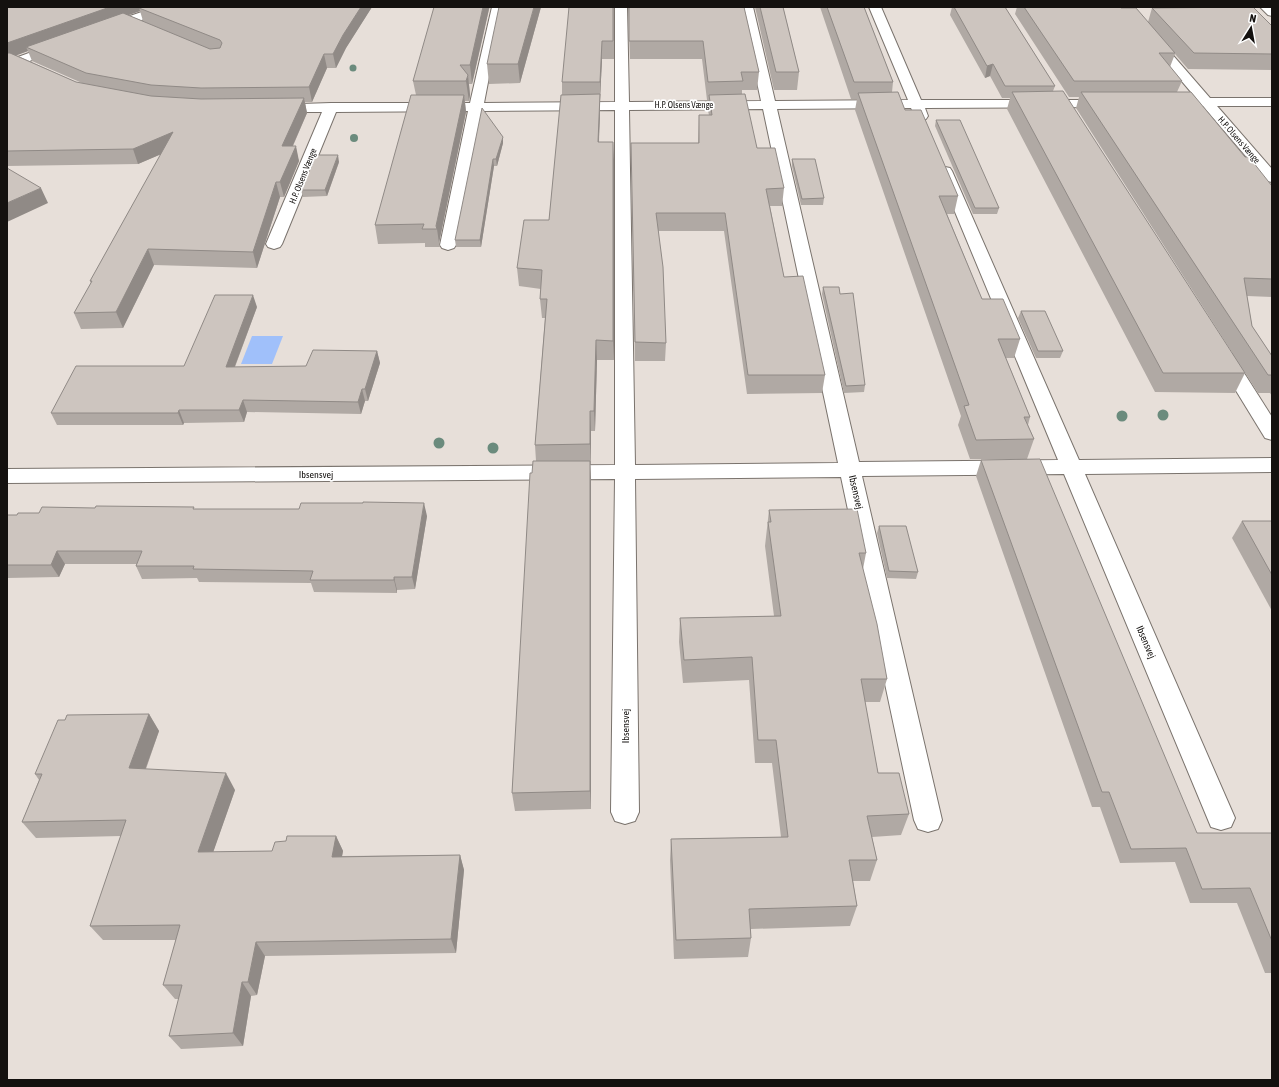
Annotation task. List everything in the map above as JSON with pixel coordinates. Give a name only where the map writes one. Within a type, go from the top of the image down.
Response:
[{"type":"street","points":[[97,32],[167,7]]},
{"type":"street","points":[[621,7],[622,106]]},
{"type":"street","points":[[748,7],[769,105]]},
{"type":"street","points":[[875,7],[926,125]]},
{"type":"street","name":"H.P. Olsens Vænge","points":[[1125,7],[1272,178]]},
{"type":"street","points":[[1266,7],[1272,12]]},
{"type":"street","points":[[448,245],[496,9]]},
{"type":"street","points":[[129,21],[143,26]]},
{"type":"street","points":[[19,61],[68,42]]},
{"type":"street","points":[[1055,90],[1072,116]]},
{"type":"street","name":"H.P. Olsens Vænge","points":[[1159,102],[1272,102]]},
{"type":"street","name":"H.P. Olsens Vænge","points":[[260,108],[1119,103]]},
{"type":"street","name":"Ibsensvej","points":[[769,105],[928,820]]},
{"type":"street","name":"Ibsensvej","points":[[622,106],[626,812]]},
{"type":"street","name":"H.P. Olsens Vænge","points":[[274,244],[331,107]]},
{"type":"street","name":"Ibsensvej","points":[[941,161],[1221,818]]},
{"type":"street","points":[[1217,346],[1272,433]]},
{"type":"street","name":"Ibsensvej","points":[[7,476],[625,472],[1272,465]]},
{"type":"water","points":[[252,336],[283,336],[272,364],[241,364]]},
{"type":"building","points":[[7,7],[110,7],[7,43]]},
{"type":"building","points":[[361,7],[333,54],[324,54],[309,87],[201,88],[151,85],[86,73],[26,47],[123,13],[210,49],[220,48],[222,43],[220,40],[139,8]]},
{"type":"building","points":[[434,7],[483,7],[470,65],[460,65],[468,75],[466,81],[413,81]]},
{"type":"building","points":[[499,7],[534,7],[518,64],[487,64]]},
{"type":"building","points":[[569,7],[613,7],[613,41],[602,41],[600,82],[562,82]]},
{"type":"building","points":[[629,7],[744,7],[759,72],[741,72],[743,81],[708,82],[703,41],[629,41]]},
{"type":"building","points":[[760,7],[783,7],[799,72],[776,72]]},
{"type":"building","points":[[827,7],[864,7],[893,82],[854,82]]},
{"type":"building","points":[[954,7],[1005,7],[1055,86],[1005,86],[993,64],[987,66]]},
{"type":"building","points":[[1024,7],[1136,8],[1175,53],[1159,53],[1182,81],[1074,81]]},
{"type":"building","points":[[1253,7],[1272,26],[1272,54],[1194,53],[1152,8]]},
{"type":"building","points":[[7,53],[76,82],[151,96],[201,99],[304,98],[282,146],[296,146],[280,182],[276,182],[253,252],[148,249],[116,312],[74,313],[92,281],[90,281],[173,132],[133,149],[7,151]]},
{"type":"building","points":[[1063,91],[1245,373],[1163,373],[1012,92]]},
{"type":"building","points":[[898,92],[905,110],[921,110],[958,196],[939,196],[982,299],[1003,299],[1020,339],[998,339],[1030,417],[1024,417],[1034,439],[976,440],[964,406],[969,405],[858,93]]},
{"type":"building","points":[[1081,92],[1191,92],[1245,157],[1249,157],[1272,186],[1272,279],[1244,278],[1252,326],[1272,356],[1272,375],[1268,375]]},
{"type":"building","points":[[600,94],[598,142],[613,142],[613,341],[596,340],[594,411],[590,411],[590,444],[535,445],[547,299],[540,299],[542,270],[517,268],[524,220],[549,220],[561,95]]},
{"type":"building","points":[[745,94],[757,148],[775,148],[784,188],[766,189],[784,277],[803,276],[825,375],[748,375],[725,213],[656,213],[663,267],[666,343],[635,342],[631,143],[699,143],[699,115],[712,115],[709,95]]},
{"type":"building","points":[[411,95],[464,95],[436,226],[437,229],[422,229],[424,224],[375,225]]},
{"type":"building","points":[[482,108],[503,137],[496,159],[493,159],[480,240],[455,240]]},
{"type":"building","points":[[936,120],[960,120],[999,208],[975,208]]},
{"type":"building","points":[[316,155],[338,155],[325,190],[301,190]]},
{"type":"building","points":[[792,159],[815,159],[824,198],[802,199]]},
{"type":"building","points":[[7,168],[41,188],[7,203]]},
{"type":"building","points":[[823,287],[839,287],[840,294],[853,293],[865,385],[846,386]]},
{"type":"building","points":[[215,295],[253,295],[226,367],[306,366],[313,350],[377,351],[365,389],[362,389],[358,402],[243,400],[239,410],[179,410],[178,413],[51,413],[76,366],[184,366]]},
{"type":"building","points":[[1021,311],[1045,311],[1063,351],[1038,351]]},
{"type":"building","points":[[1040,459],[1197,833],[1272,833],[1272,941],[1250,888],[1202,889],[1186,848],[1131,849],[1109,792],[1102,792],[981,460]]},
{"type":"building","points":[[533,461],[590,461],[590,791],[512,793],[530,473],[532,473]]},
{"type":"building","points":[[301,503],[424,503],[412,577],[394,577],[394,580],[310,580],[313,571],[193,569],[194,566],[136,566],[142,551],[57,551],[51,565],[7,565],[7,515],[17,515],[18,513],[39,513],[42,507],[95,508],[96,506],[194,507],[193,509],[299,509]]},
{"type":"building","points":[[857,509],[866,553],[859,553],[877,624],[887,679],[861,679],[878,773],[899,773],[909,814],[867,816],[877,860],[849,860],[857,906],[749,909],[751,938],[676,940],[671,839],[788,837],[776,740],[758,740],[752,657],[684,660],[680,618],[781,616],[768,522],[771,522],[769,510]]},
{"type":"building","points":[[1242,521],[1272,521],[1272,575]]},
{"type":"building","points":[[879,526],[906,526],[918,572],[889,571]]},
{"type":"building","points":[[149,714],[129,768],[226,773],[198,852],[272,851],[275,842],[286,841],[287,836],[336,836],[332,857],[460,855],[451,939],[256,942],[248,982],[242,982],[233,1033],[169,1036],[182,985],[163,985],[180,925],[90,926],[126,820],[22,822],[42,774],[35,774],[58,720],[65,720],[67,715]]}]
